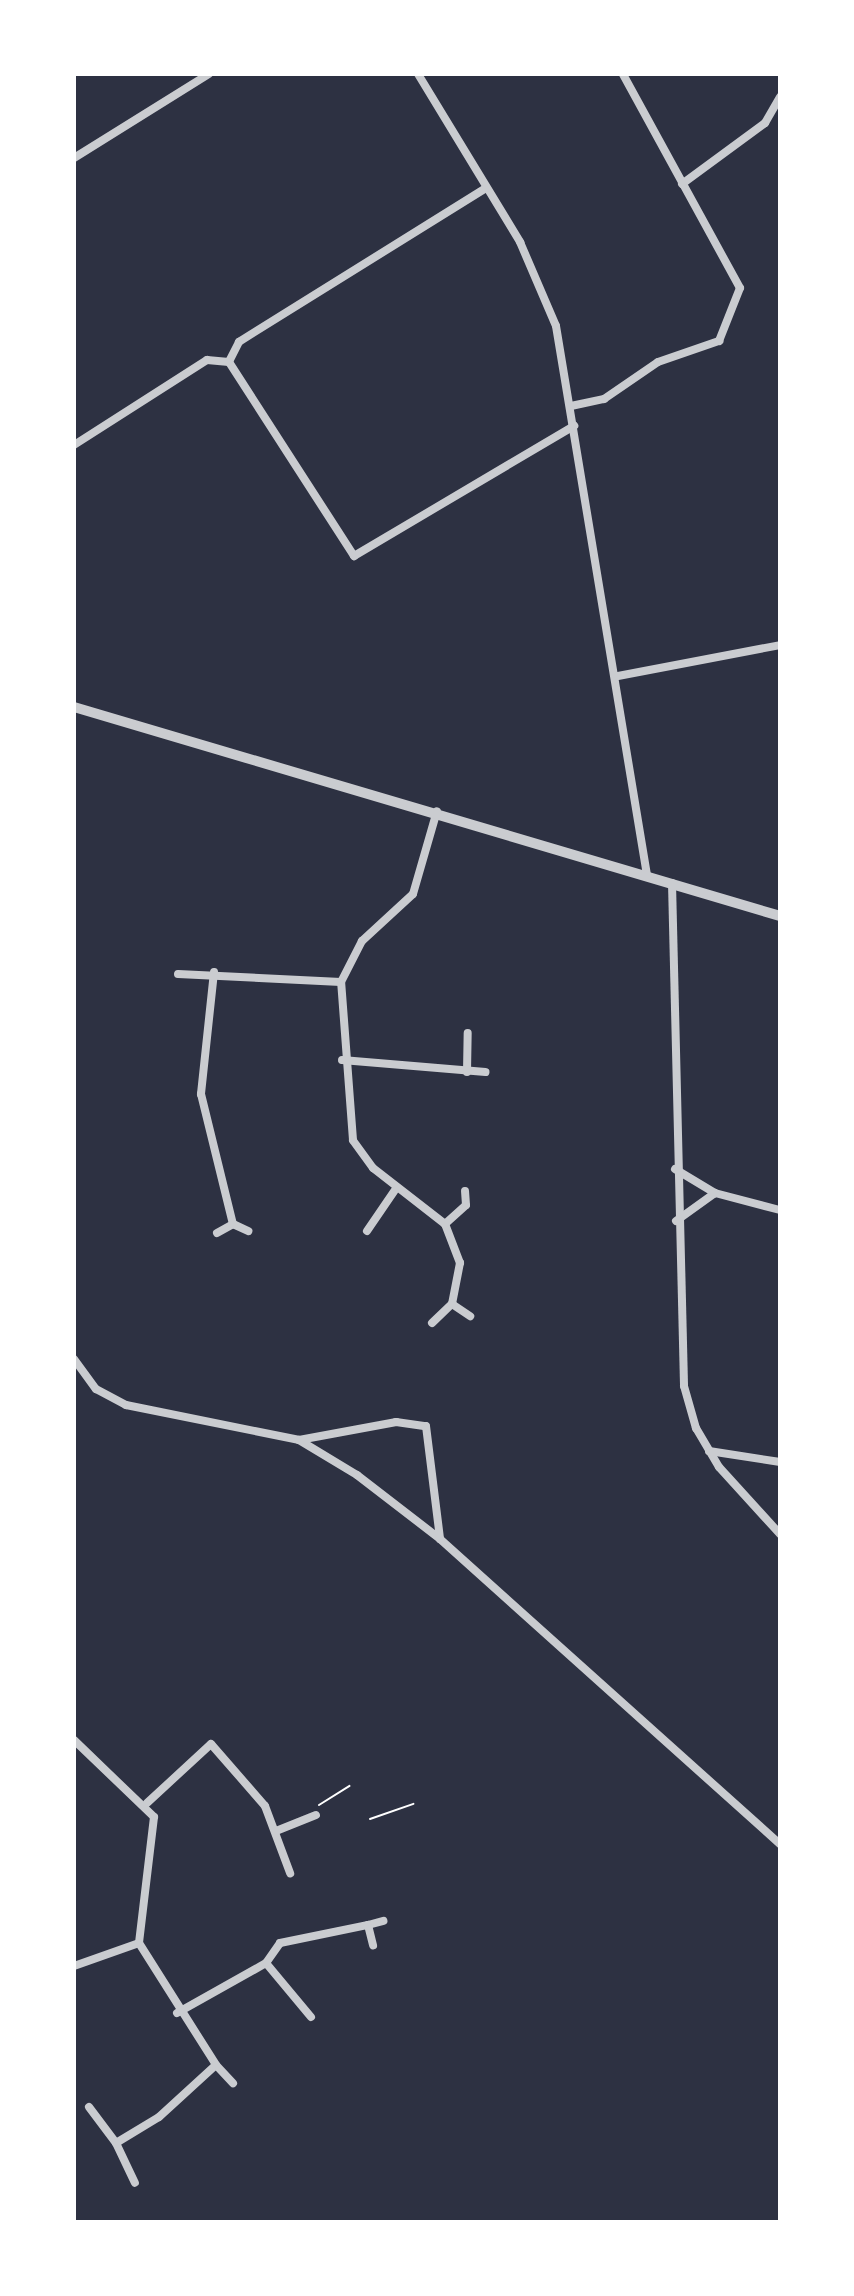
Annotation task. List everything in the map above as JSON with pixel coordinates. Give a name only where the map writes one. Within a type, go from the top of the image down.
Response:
[{"type":"street","points":[[74,158],[209,74]]},
{"type":"street","points":[[418,74],[543,284],[571,406],[618,676],[647,875]]},
{"type":"street","points":[[571,406],[604,399],[658,362],[719,341],[730,327],[738,274],[682,184],[623,74]]},
{"type":"street","points":[[682,184],[765,123],[780,97]]},
{"type":"street","points":[[229,362],[239,342],[486,188]]},
{"type":"street","points":[[74,445],[207,360],[229,362]]},
{"type":"street","points":[[229,362],[354,556],[574,426]]},
{"type":"street","points":[[618,676],[780,645]]},
{"type":"street","points":[[74,707],[437,811],[780,916]]},
{"type":"street","points":[[432,1323],[452,1304],[460,1263],[445,1224],[397,1187],[353,1140],[342,1060],[341,982],[362,941],[413,894],[437,811]]},
{"type":"street","points":[[672,883],[676,1221],[684,1386],[709,1451],[780,1534]]},
{"type":"street","points":[[178,974],[214,972],[341,982]]},
{"type":"street","points":[[214,972],[201,1094],[233,1224]]},
{"type":"street","points":[[467,1072],[468,1033]]},
{"type":"street","points":[[342,1060],[485,1072]]},
{"type":"street","points":[[675,1169],[715,1193],[780,1210]]},
{"type":"street","points":[[367,1231],[397,1187]]},
{"type":"street","points":[[445,1224],[466,1205],[465,1191]]},
{"type":"street","points":[[676,1221],[715,1193]]},
{"type":"street","points":[[233,1224],[248,1231]]},
{"type":"street","points":[[217,1233],[233,1224]]},
{"type":"street","points":[[452,1304],[470,1316]]},
{"type":"street","points":[[74,1359],[96,1389],[126,1405],[299,1440],[396,1422],[426,1426],[440,1539]]},
{"type":"street","points":[[299,1440],[440,1539],[780,1844]]},
{"type":"street","points":[[709,1451],[780,1462]]},
{"type":"street","points":[[74,1740],[107,1777],[147,1803],[157,1834],[139,1943],[177,2013],[233,2083]]},
{"type":"street","points":[[147,1803],[211,1744],[265,1806],[290,1873]]},
{"type":"street","points":[[276,1831],[316,1815]]},
{"type":"street","points":[[177,2013],[266,1963],[292,1936],[383,1921]]},
{"type":"street","points":[[368,1925],[373,1945]]},
{"type":"street","points":[[74,1966],[139,1943]]},
{"type":"street","points":[[266,1963],[311,2017]]},
{"type":"street","points":[[116,2143],[159,2117],[216,2065]]},
{"type":"street","points":[[89,2107],[116,2143],[135,2183]]},
{"type":"path","points":[[316,1815],[312,1809],[349,1786]]},
{"type":"path","points":[[370,1819],[413,1804]]}]
